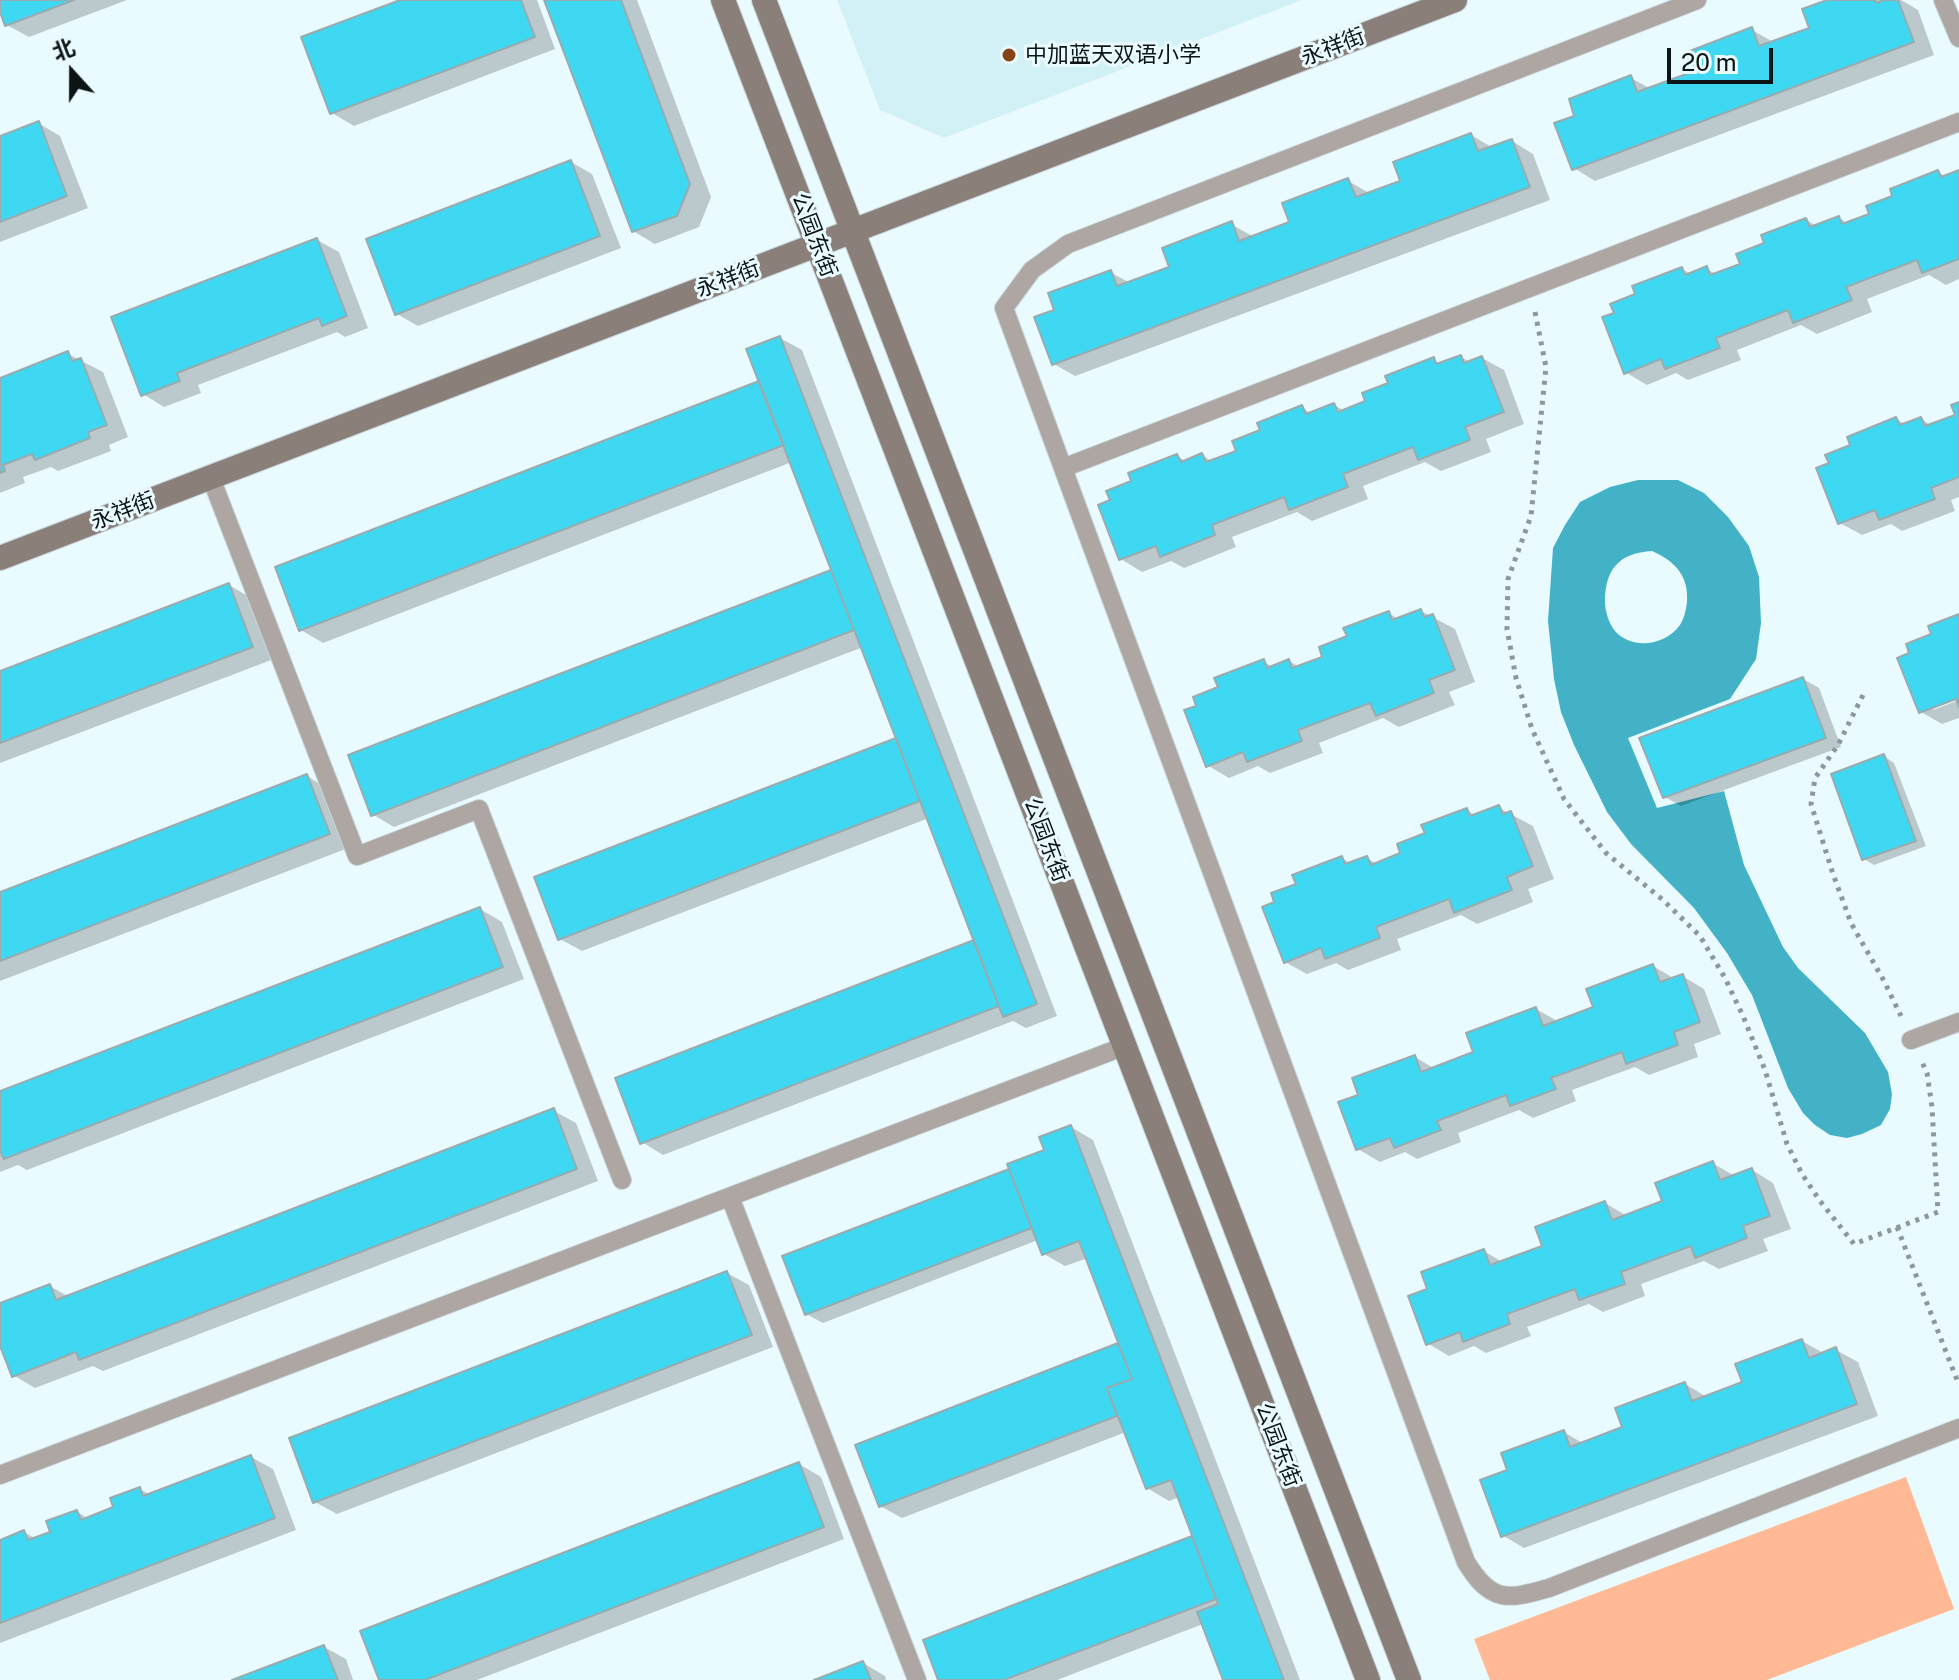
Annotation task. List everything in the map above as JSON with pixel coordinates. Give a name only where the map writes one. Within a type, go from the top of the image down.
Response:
[{"type":"street","name":"公园东街","points":[[723,0],[1368,1680]]},
{"type":"street","name":"公园东街","points":[[764,0],[1409,1680]]},
{"type":"street","name":"永祥街","points":[[0,558],[1455,0]]},
{"type":"lane","points":[[1697,0],[1068,244],[1032,270],[1004,308],[1466,1562],[1477,1580],[1496,1594],[1517,1597],[1549,1588],[1959,1428]]},
{"type":"lane","points":[[1943,0],[1959,38]]},
{"type":"lane","points":[[1063,468],[1959,122]]},
{"type":"lane","points":[[211,478],[357,856],[479,809],[622,1180]]},
{"type":"lane","points":[[1911,1040],[1959,1022]]},
{"type":"lane","points":[[0,1475],[1125,1046]]},
{"type":"lane","points":[[730,1197],[917,1680]]},
{"type":"path","points":[[1531,287],[1546,367],[1531,516],[1508,579],[1507,629],[1516,678],[1532,729],[1564,799],[1606,853],[1663,900],[1700,936],[1743,1016],[1765,1070],[1787,1144],[1820,1201],[1854,1244],[1938,1212],[1927,1073],[1884,981],[1851,923],[1811,804],[1815,778],[1838,745],[1863,695]]},
{"type":"path","points":[[1897,1227],[1959,1385]]},
{"type":"shaded area","name":"中加蓝天双语小学","points":[[837,0],[1302,0],[944,138],[880,110]]},
{"type":"shaded area","points":[[1906,1477],[1954,1609],[1767,1680],[1490,1680],[1474,1639]]},
{"type":"water","points":[[1638,480],[1678,480],[1704,493],[1728,517],[1749,546],[1759,577],[1761,623],[1756,659],[1730,699],[1628,738],[1657,808],[1724,791],[1744,865],[1783,947],[1798,968],[1865,1033],[1888,1072],[1892,1094],[1890,1109],[1881,1125],[1862,1134],[1847,1138],[1830,1135],[1803,1113],[1788,1088],[1752,995],[1727,953],[1694,908],[1631,844],[1607,812],[1561,712],[1548,621],[1553,548],[1580,502],[1610,487]],"holes":[[[1652,551],[1679,570],[1686,584],[1684,617],[1674,632],[1666,637],[1648,643],[1630,641],[1615,631],[1608,617],[1605,602],[1608,580],[1616,565],[1631,555]]]},
{"type":"building","points":[[0,0],[74,0],[5,26]]},
{"type":"building","points":[[400,0],[521,0],[535,37],[330,114],[301,37]]},
{"type":"building","points":[[544,0],[621,0],[690,184],[677,216],[632,232]]},
{"type":"building","points":[[1827,0],[1875,0],[1876,3],[1898,0],[1914,42],[1572,170],[1554,123],[1574,116],[1569,99],[1631,75],[1637,92],[1689,73],[1682,54],[1752,27],[1759,46],[1809,28],[1802,9]]},
{"type":"building","points":[[39,121],[67,196],[0,222],[0,136]]},
{"type":"building","points":[[1471,133],[1478,151],[1512,139],[1530,187],[1052,365],[1034,317],[1054,310],[1048,293],[1111,270],[1117,286],[1169,267],[1162,248],[1232,221],[1239,241],[1289,222],[1282,203],[1348,178],[1356,197],[1400,181],[1393,162]]},
{"type":"building","points":[[571,160],[600,236],[395,315],[366,239]]},
{"type":"building","points":[[1938,170],[1941,177],[1959,170],[1959,259],[1922,273],[1917,260],[1846,287],[1852,300],[1793,323],[1788,310],[1716,338],[1720,348],[1665,369],[1661,359],[1624,374],[1602,317],[1614,313],[1610,304],[1635,294],[1632,286],[1682,267],[1685,275],[1707,266],[1710,275],[1740,264],[1736,254],[1764,243],[1761,235],[1806,218],[1810,227],[1839,216],[1842,224],[1869,214],[1866,206],[1892,196],[1890,189]]},
{"type":"building","points":[[317,238],[347,316],[322,326],[319,318],[177,373],[180,381],[141,396],[111,317]]},
{"type":"building","points":[[780,336],[1037,1004],[1003,1017],[746,349]]},
{"type":"building","points":[[68,351],[72,361],[81,358],[107,425],[88,432],[90,438],[35,460],[32,454],[3,465],[5,471],[0,473],[0,378]]},
{"type":"building","points":[[1461,355],[1464,363],[1482,356],[1504,412],[1465,427],[1470,440],[1418,460],[1413,447],[1343,474],[1348,487],[1289,510],[1284,497],[1212,525],[1215,535],[1160,557],[1156,546],[1119,560],[1098,505],[1110,500],[1106,491],[1131,481],[1128,473],[1177,454],[1181,462],[1202,453],[1206,462],[1236,451],[1232,441],[1260,430],[1257,423],[1302,405],[1306,414],[1334,403],[1338,412],[1365,401],[1362,393],[1388,383],[1385,376],[1434,357],[1436,364]]},
{"type":"building","points":[[759,381],[784,445],[299,631],[275,567]]},
{"type":"building","points":[[1959,402],[1959,477],[1931,488],[1935,499],[1879,520],[1875,510],[1838,524],[1816,468],[1829,463],[1825,455],[1850,445],[1847,437],[1896,417],[1900,425],[1921,417],[1925,426],[1955,415],[1951,405]]},
{"type":"building","points":[[831,570],[854,630],[371,816],[348,755]]},
{"type":"building","points":[[229,583],[253,647],[0,743],[0,671]]},
{"type":"building","points":[[1421,609],[1424,617],[1433,614],[1455,670],[1429,680],[1434,693],[1376,716],[1370,703],[1298,730],[1302,741],[1247,762],[1243,752],[1206,767],[1184,710],[1196,706],[1193,697],[1218,687],[1214,678],[1264,659],[1267,668],[1289,659],[1292,668],[1322,657],[1319,647],[1347,636],[1343,628],[1389,611],[1392,620]]},
{"type":"building","points":[[1959,614],[1959,707],[1956,699],[1919,713],[1897,658],[1909,653],[1906,644],[1931,634],[1928,626]]},
{"type":"building","points":[[1803,677],[1826,738],[1663,798],[1639,738]]},
{"type":"building","points":[[896,738],[920,801],[558,940],[534,877]]},
{"type":"building","points":[[1884,754],[1916,841],[1862,860],[1831,774]]},
{"type":"building","points":[[307,774],[330,834],[0,961],[0,892]]},
{"type":"building","points":[[1499,805],[1503,814],[1511,811],[1533,866],[1507,877],[1512,890],[1454,913],[1449,899],[1376,927],[1380,938],[1325,959],[1321,948],[1284,963],[1262,907],[1274,902],[1271,893],[1296,884],[1292,875],[1342,856],[1345,864],[1367,856],[1371,865],[1400,853],[1397,844],[1425,833],[1421,825],[1467,808],[1470,816]]},
{"type":"building","points":[[480,907],[503,967],[4,1159],[0,1151],[0,1091]]},
{"type":"building","points":[[974,940],[999,1006],[640,1144],[615,1078]]},
{"type":"building","points":[[1653,964],[1660,982],[1683,974],[1700,1022],[1674,1032],[1678,1045],[1626,1064],[1622,1052],[1551,1078],[1556,1089],[1510,1106],[1506,1095],[1437,1121],[1441,1130],[1394,1148],[1390,1138],[1356,1150],[1338,1102],[1358,1095],[1352,1078],[1415,1055],[1421,1072],[1473,1052],[1466,1033],[1536,1007],[1543,1026],[1593,1007],[1586,989]]},
{"type":"building","points":[[554,1108],[577,1169],[79,1360],[76,1352],[12,1377],[0,1346],[0,1303],[50,1284],[56,1300]]},
{"type":"building","points":[[1071,1125],[1284,1680],[1223,1680],[1197,1612],[1218,1604],[1171,1480],[1146,1489],[1107,1388],[1132,1379],[1079,1241],[1042,1255],[1007,1164],[1044,1150],[1039,1137]]},
{"type":"building","points":[[1713,1161],[1720,1180],[1752,1168],[1770,1216],[1743,1226],[1747,1238],[1695,1258],[1691,1246],[1621,1272],[1625,1284],[1579,1300],[1575,1289],[1507,1314],[1510,1324],[1463,1342],[1460,1332],[1426,1345],[1408,1296],[1427,1289],[1421,1272],[1484,1249],[1490,1265],[1542,1246],[1535,1227],[1605,1201],[1612,1220],[1662,1201],[1655,1183]]},
{"type":"building","points":[[1009,1169],[1032,1228],[805,1315],[782,1256]]},
{"type":"building","points":[[727,1271],[752,1335],[313,1503],[289,1438]]},
{"type":"building","points":[[1802,1339],[1809,1358],[1836,1347],[1857,1404],[1501,1537],[1480,1480],[1507,1470],[1501,1453],[1564,1430],[1570,1447],[1622,1427],[1615,1408],[1685,1382],[1692,1401],[1742,1382],[1735,1364]]},
{"type":"building","points":[[1118,1343],[1132,1379],[1107,1388],[1117,1416],[879,1507],[855,1445]]},
{"type":"building","points":[[251,1455],[275,1518],[0,1623],[0,1540],[24,1530],[28,1540],[50,1532],[46,1521],[77,1510],[81,1520],[113,1507],[110,1498],[140,1487],[143,1496]]},
{"type":"building","points":[[799,1462],[824,1527],[425,1680],[379,1680],[360,1631]]},
{"type":"building","points":[[1192,1536],[1216,1599],[1004,1680],[938,1680],[923,1640]]},
{"type":"building","points":[[324,1645],[338,1680],[232,1680]]},
{"type":"building","points":[[863,1661],[871,1680],[814,1680]]},
{"type":"place","name":"中加蓝天双语小学","points":[[1009,55]]}]
